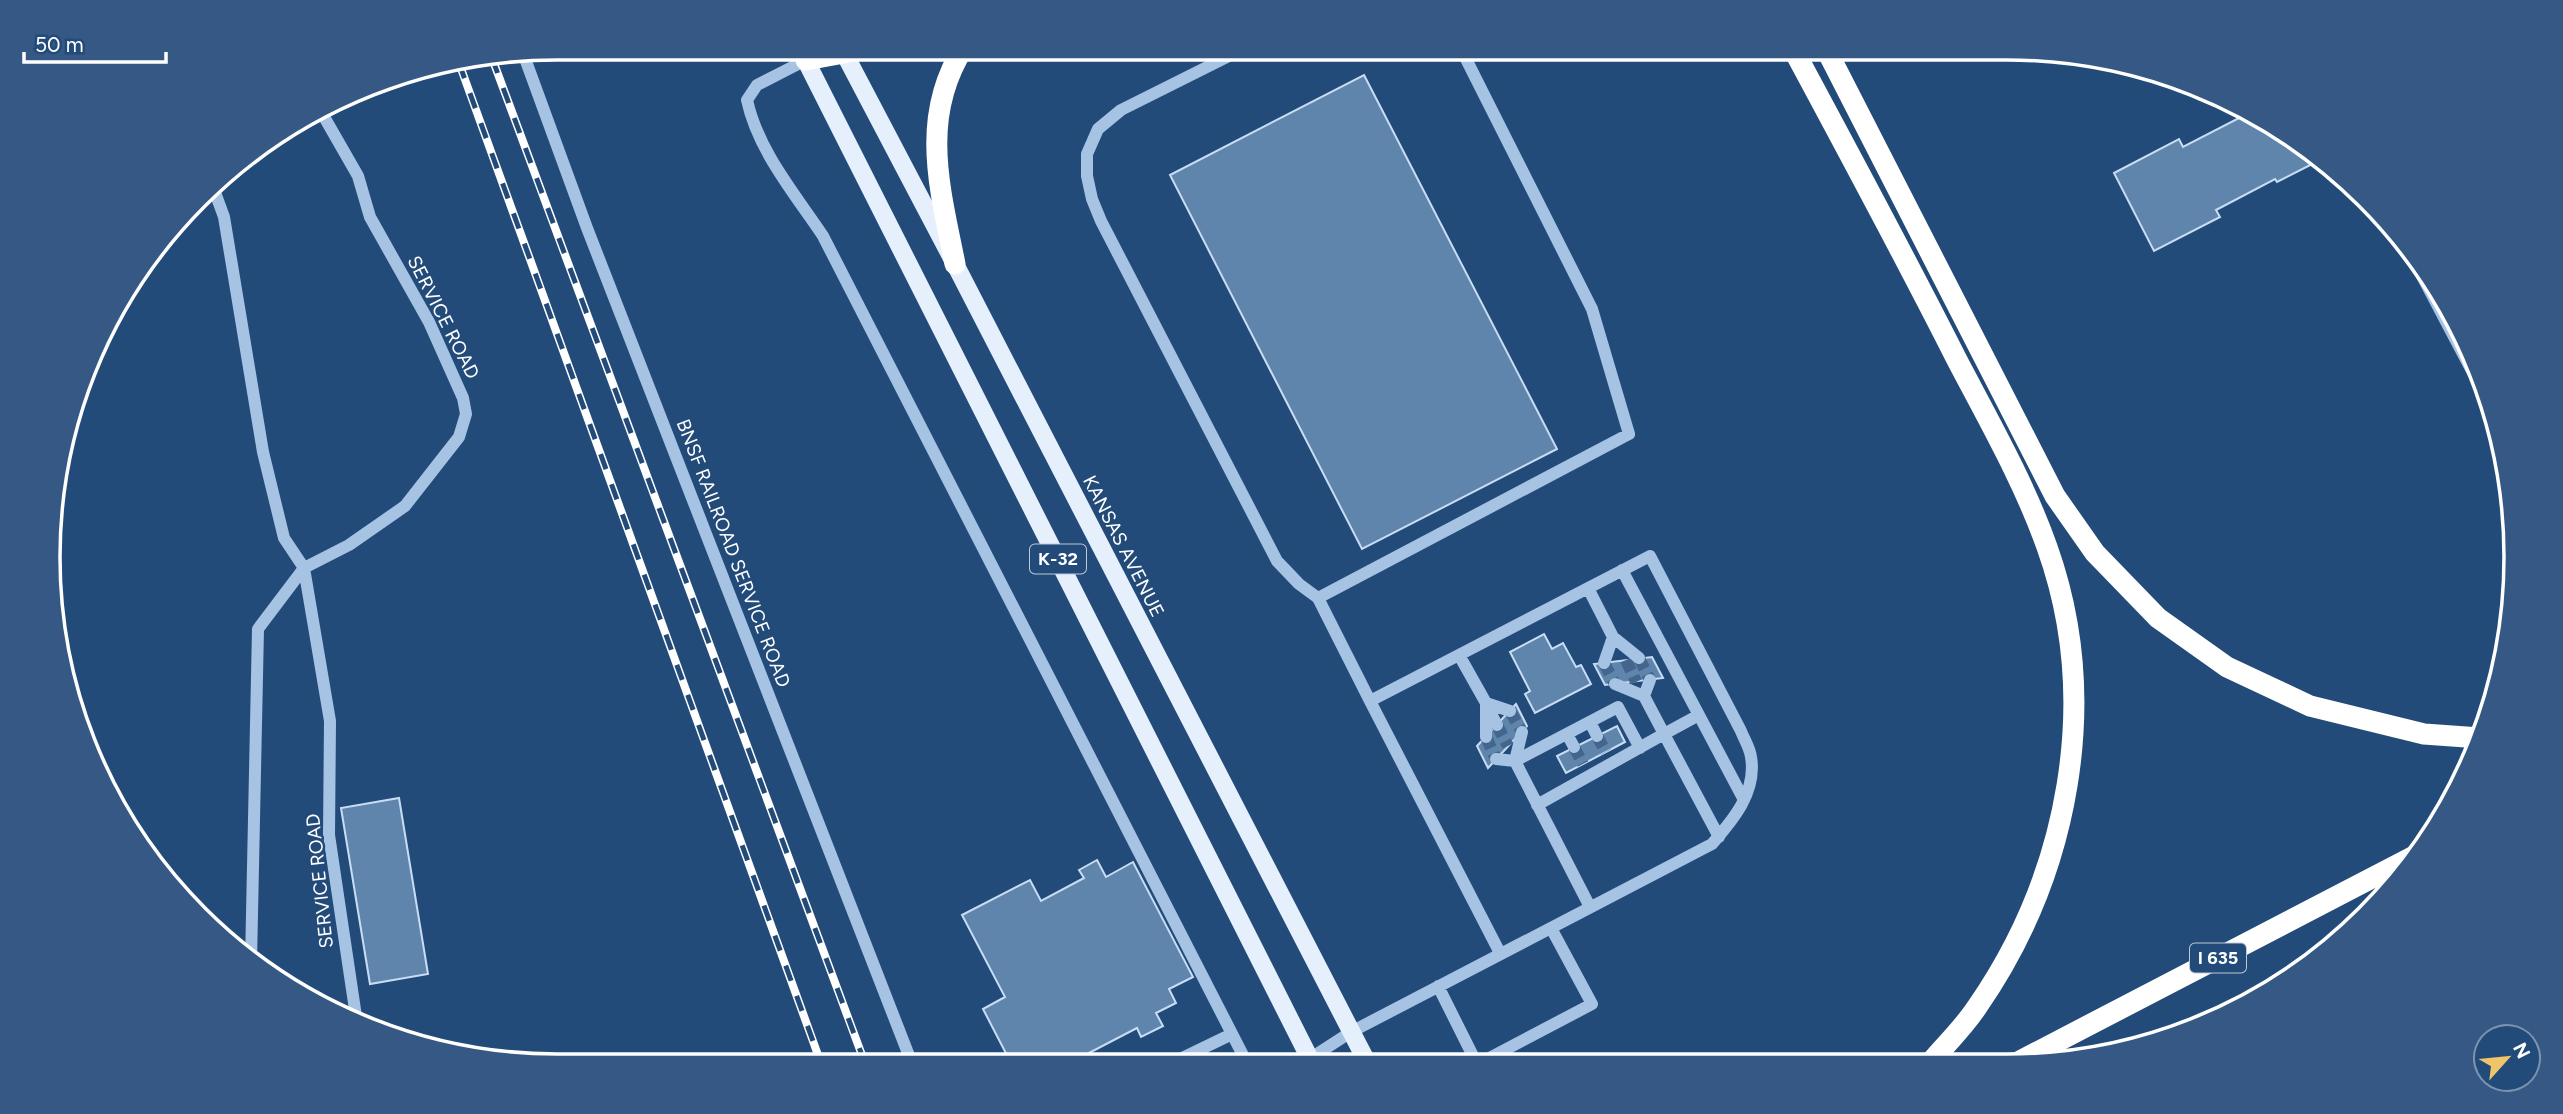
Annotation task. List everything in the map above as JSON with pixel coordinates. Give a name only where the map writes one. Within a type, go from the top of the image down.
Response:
[{"type":"highway","points":[[955,264],[938,180],[937,114],[956,60]]},
{"type":"highway","points":[[1799,60],[2024,490],[2048,548],[2063,606],[2071,654],[2074,707],[2071,769],[2060,824],[2040,890],[2012,950],[1977,1008],[1938,1054]]},
{"type":"highway","points":[[1832,60],[2055,496],[2095,554],[2158,618],[2227,667],[2309,706],[2424,734],[2470,737]]},
{"type":"highway","name":"I 635","points":[[2035,1053],[2397,865]]},
{"type":"main road","name":"K-32","points":[[812,60],[1304,1054]]},
{"type":"main road","name":"KANSAS AVENUE","points":[[853,60],[1363,1054]]},
{"type":"street","points":[[794,60],[757,85],[747,100],[752,122],[776,166],[823,236],[1242,1054]]},
{"type":"street","points":[[1221,60],[1121,110],[1098,130],[1087,154],[1087,176],[1092,199],[1277,561],[1299,584],[1318,598],[1500,953]]},
{"type":"street","points":[[1318,598],[1629,433],[1592,309],[1467,60]]},
{"type":"street","name":"BNSF RAILROAD SERVICE ROAD","points":[[526,61],[592,241],[908,1054]]},
{"type":"street","name":"SERVICE ROAD","points":[[251,950],[258,629],[304,568],[349,545],[405,506],[459,437],[466,414],[463,398],[429,323],[370,218],[358,176],[324,117]]},
{"type":"street","points":[[216,195],[223,217],[263,453],[284,538],[304,568]]},
{"type":"street","points":[[1320,1054],[1351,1032],[1712,844],[1737,816],[1750,783],[1751,757],[1741,731],[1650,556],[1370,701]]},
{"type":"street","name":"SERVICE ROAD","points":[[304,568],[330,721],[329,835],[355,1012]]},
{"type":"street","points":[[1622,570],[1744,800]]},
{"type":"street","points":[[1588,588],[1613,637],[1632,659]]},
{"type":"street","points":[[1605,663],[1613,637]]},
{"type":"street","points":[[1459,655],[1497,725]]},
{"type":"street","points":[[1643,681],[1644,696],[1718,836]]},
{"type":"street","points":[[1615,684],[1644,696]]},
{"type":"street","points":[[1486,703],[1510,711]]},
{"type":"street","points":[[1486,703],[1486,737]]},
{"type":"street","points":[[1496,759],[1515,761],[1618,707],[1640,748]]},
{"type":"street","points":[[1538,805],[1586,770],[1609,758],[1640,748],[1699,715]]},
{"type":"street","points":[[1590,722],[1597,736]]},
{"type":"street","points":[[1515,761],[1522,732]]},
{"type":"street","points":[[1567,734],[1574,747]]},
{"type":"street","points":[[1508,747],[1590,907]]},
{"type":"street","points":[[1497,1054],[1592,1004],[1552,928]]},
{"type":"street","points":[[1438,986],[1473,1054]]},
{"type":"street","points":[[1191,1054],[1232,1034]]},
{"type":"building","points":[[1364,75],[1557,449],[1362,549],[1170,175]]},
{"type":"building","points":[[2239,118],[2312,164],[2277,182],[2275,179],[2216,210],[2220,217],[2154,251],[2114,173],[2179,139],[2183,147]]},
{"type":"building","points":[[1544,634],[1552,649],[1563,643],[1576,667],[1581,665],[1591,684],[1535,713],[1525,694],[1530,691],[1510,652]]},
{"type":"building","points":[[1652,657],[1663,678],[1605,685],[1594,664]]},
{"type":"building","points":[[1516,704],[1527,726],[1488,768],[1477,746]]},
{"type":"building","points":[[1617,726],[1625,742],[1566,773],[1557,756]]},
{"type":"building","points":[[399,798],[428,974],[370,984],[341,808]]},
{"type":"building","points":[[1097,860],[1106,877],[1133,862],[1193,977],[1169,989],[1176,1003],[1156,1013],[1163,1026],[1141,1037],[1137,1028],[1087,1054],[1006,1054],[983,1009],[1005,997],[962,915],[1030,880],[1041,901],[1084,878],[1079,870]]},
{"type":"tunnel","points":[[1639,658],[1650,680]]},
{"type":"tunnel","points":[[1626,660],[1636,682]]},
{"type":"tunnel","points":[[1604,663],[1615,684]]},
{"type":"tunnel","points":[[1510,711],[1522,732]]},
{"type":"tunnel","points":[[1497,725],[1508,746]]},
{"type":"tunnel","points":[[1597,736],[1606,752]]},
{"type":"tunnel","points":[[1486,737],[1496,759]]},
{"type":"tunnel","points":[[1574,747],[1583,764]]},
{"type":"railway","points":[[494,64],[862,1054]]},
{"type":"railway","points":[[461,69],[818,1054]]}]
